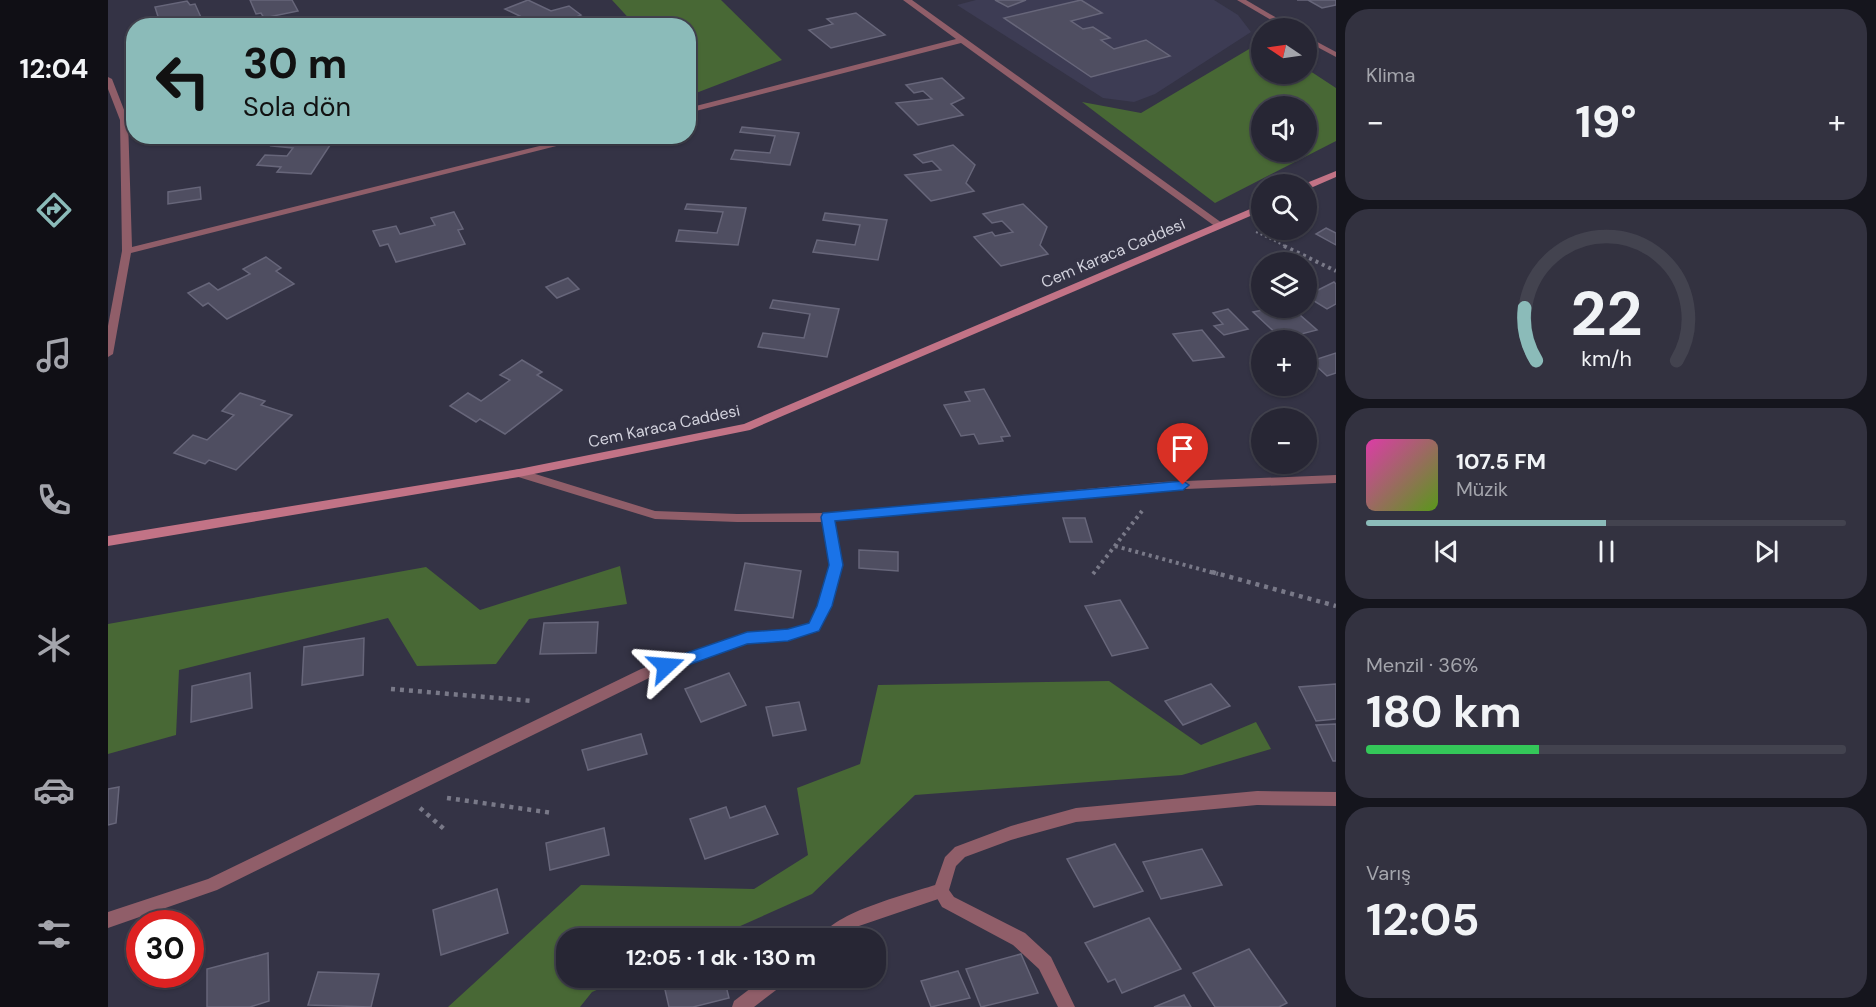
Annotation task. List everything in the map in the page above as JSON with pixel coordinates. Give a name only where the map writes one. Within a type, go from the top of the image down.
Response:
[{"type":"street","points":[[907,0],[1219,225]]},
{"type":"street","points":[[1241,0],[1272,18]]},
{"type":"street","points":[[696,109],[962,40]]},
{"type":"street","points":[[1317,44],[1336,55]]},
{"type":"street","points":[[108,79],[124,120],[127,251],[108,354]]},
{"type":"street","points":[[127,251],[560,144]]},
{"type":"street","points":[[1317,182],[1336,174]]},
{"type":"street","name":"Cem Karaca Caddesi","points":[[108,542],[519,473],[746,427],[1251,212]]},
{"type":"street","points":[[519,473],[655,514],[737,518],[827,517],[1161,486],[1336,479]]},
{"type":"street","points":[[108,920],[212,885],[646,673],[747,638],[788,635],[814,627],[825,606],[836,565],[827,517]]},
{"type":"street","points":[[1067,1007],[1045,963],[1019,939],[948,902],[941,891],[950,862],[960,852],[1011,833],[1076,815],[1257,798],[1336,799]]},
{"type":"street","points":[[842,928],[851,921],[941,891]]},
{"type":"street","points":[[740,1007],[765,988]]},
{"type":"path","points":[[1231,220],[1336,271]]},
{"type":"path","points":[[1093,574],[1161,486]]},
{"type":"path","points":[[1115,546],[1336,606]]},
{"type":"path","points":[[390,689],[581,704]]},
{"type":"path","points":[[402,792],[553,813]]},
{"type":"shaded area","points":[[976,0],[1214,0],[1238,15],[1251,32],[1155,94],[1134,102],[1103,98],[957,5]]},
{"type":"green space","points":[[612,0],[721,0],[782,60],[696,93],[696,18],[629,18]]},
{"type":"green space","points":[[1251,48],[1251,84],[1317,84],[1317,76],[1336,88],[1336,141],[1317,151],[1317,96],[1251,96],[1251,162],[1295,162],[1272,174],[1251,174],[1251,185],[1215,203],[1082,102],[1141,113]]},
{"type":"green space","points":[[620,566],[627,604],[529,619],[496,664],[417,666],[388,618],[179,670],[176,735],[108,754],[108,624],[426,567],[480,610]]},
{"type":"green space","points":[[1109,681],[1201,745],[1256,722],[1271,749],[1182,775],[915,795],[812,894],[736,928],[556,928],[556,988],[601,988],[592,992],[580,1007],[448,1007],[581,885],[754,889],[808,855],[797,788],[860,764],[878,685]]},
{"type":"building","points":[[250,0],[292,0],[298,11],[264,18],[261,13],[256,14]]},
{"type":"building","points":[[528,0],[551,11],[569,6],[581,15],[574,18],[524,18],[505,9]]},
{"type":"building","points":[[995,0],[1026,0],[1008,7]]},
{"type":"building","points":[[1081,0],[1102,13],[1071,21],[1083,29],[1093,27],[1110,38],[1101,40],[1114,49],[1146,40],[1170,56],[1091,77],[1004,18]]},
{"type":"building","points":[[1308,0],[1336,0],[1336,5],[1322,8]]},
{"type":"building","points":[[187,1],[190,5],[195,4],[201,18],[158,18],[155,7]]},
{"type":"building","points":[[856,13],[885,35],[831,48],[809,30],[833,24],[827,19]]},
{"type":"building","points":[[942,78],[964,98],[951,104],[963,115],[918,125],[896,103],[932,99],[923,91],[914,93],[906,85]]},
{"type":"building","points":[[742,127],[799,133],[790,165],[731,159],[735,150],[770,153],[775,136],[740,132]]},
{"type":"building","points":[[273,144],[331,144],[311,174],[277,172],[281,167],[257,165],[265,155],[287,156],[293,148],[271,146]]},
{"type":"building","points":[[953,145],[975,165],[966,183],[974,191],[931,201],[905,175],[941,170],[932,161],[923,163],[914,155]]},
{"type":"building","points":[[200,187],[201,199],[168,204],[168,192]]},
{"type":"building","points":[[687,204],[746,208],[738,245],[676,241],[679,230],[717,233],[723,212],[685,209]]},
{"type":"building","points":[[1023,204],[1047,227],[1040,245],[1048,254],[1001,266],[974,237],[992,232],[995,236],[1013,232],[1002,221],[992,223],[983,214]]},
{"type":"building","points":[[454,212],[463,229],[458,230],[465,244],[396,262],[388,244],[380,246],[373,231],[396,226],[400,234],[435,225],[431,218]]},
{"type":"building","points":[[825,213],[887,220],[878,260],[813,252],[817,240],[855,245],[860,225],[823,220]]},
{"type":"building","points":[[1326,228],[1336,233],[1336,245],[1317,235]]},
{"type":"building","points":[[266,257],[281,268],[276,271],[294,284],[227,319],[208,303],[203,306],[188,293],[209,283],[218,290],[250,274],[243,269]]},
{"type":"building","points":[[568,278],[579,289],[557,298],[546,287]]},
{"type":"building","points":[[1334,282],[1336,284],[1336,304],[1327,309],[1317,303],[1317,290]]},
{"type":"building","points":[[773,300],[839,309],[827,357],[758,347],[763,333],[804,338],[810,314],[770,308]]},
{"type":"building","points":[[1228,309],[1248,329],[1224,335],[1214,326],[1223,324],[1213,313]]},
{"type":"building","points":[[1259,318],[1303,318],[1317,330],[1272,330]]},
{"type":"building","points":[[1202,330],[1224,357],[1193,361],[1173,334]]},
{"type":"building","points":[[1336,353],[1336,373],[1327,376],[1317,367],[1317,359]]},
{"type":"building","points":[[522,360],[542,372],[537,375],[562,390],[505,434],[480,419],[476,422],[450,406],[468,393],[481,401],[510,380],[500,375]]},
{"type":"building","points":[[984,389],[1010,436],[1001,437],[1003,441],[979,444],[974,434],[961,436],[944,405],[970,401],[965,392]]},
{"type":"building","points":[[240,393],[265,401],[261,405],[292,415],[236,470],[209,460],[205,464],[174,453],[193,435],[207,440],[234,415],[222,411]]},
{"type":"building","points":[[1063,518],[1085,518],[1092,542],[1070,542]]},
{"type":"building","points":[[859,550],[898,552],[898,571],[859,568]]},
{"type":"building","points":[[745,563],[801,571],[793,618],[735,610]]},
{"type":"building","points":[[1120,600],[1148,648],[1112,656],[1085,606]]},
{"type":"building","points":[[598,622],[596,653],[540,654],[544,623]]},
{"type":"building","points":[[364,638],[363,675],[302,685],[304,647]]},
{"type":"building","points":[[250,673],[252,708],[191,722],[192,686]]},
{"type":"building","points":[[729,673],[746,705],[701,722],[685,689]]},
{"type":"building","points":[[1211,684],[1230,706],[1183,725],[1165,701]]},
{"type":"building","points":[[1336,684],[1336,719],[1316,721],[1299,687]]},
{"type":"building","points":[[799,702],[806,730],[773,736],[766,707]]},
{"type":"building","points":[[1336,724],[1336,761],[1333,761],[1316,725]]},
{"type":"building","points":[[641,734],[647,754],[588,770],[582,750]]},
{"type":"building","points":[[119,787],[116,823],[108,825],[108,789]]},
{"type":"building","points":[[765,806],[778,834],[705,859],[690,819],[726,807],[730,818]]},
{"type":"building","points":[[604,828],[609,855],[550,870],[546,843]]},
{"type":"building","points":[[1115,844],[1143,891],[1094,907],[1067,859]]},
{"type":"building","points":[[1202,849],[1222,885],[1161,899],[1143,862]]},
{"type":"building","points":[[497,889],[508,933],[441,955],[433,910]]},
{"type":"building","points":[[1149,918],[1181,969],[1122,993],[1115,979],[1108,982],[1085,943]]},
{"type":"building","points":[[1249,949],[1287,1003],[1279,1007],[1215,1007],[1193,973]]},
{"type":"building","points":[[268,953],[269,1001],[250,1007],[207,1007],[207,969]]},
{"type":"building","points":[[1021,954],[1038,993],[981,1007],[966,969]]},
{"type":"building","points":[[958,971],[970,998],[931,1007],[921,981]]},
{"type":"building","points":[[318,972],[379,974],[371,1007],[308,1005]]},
{"type":"building","points":[[665,988],[726,988],[729,998],[693,1007],[669,1007]]},
{"type":"building","points":[[1184,995],[1191,1007],[1154,1007]]},
{"type":"route","points":[[666,666],[747,638],[788,635],[814,627],[825,606],[836,565],[827,517],[1183,485]]}]
